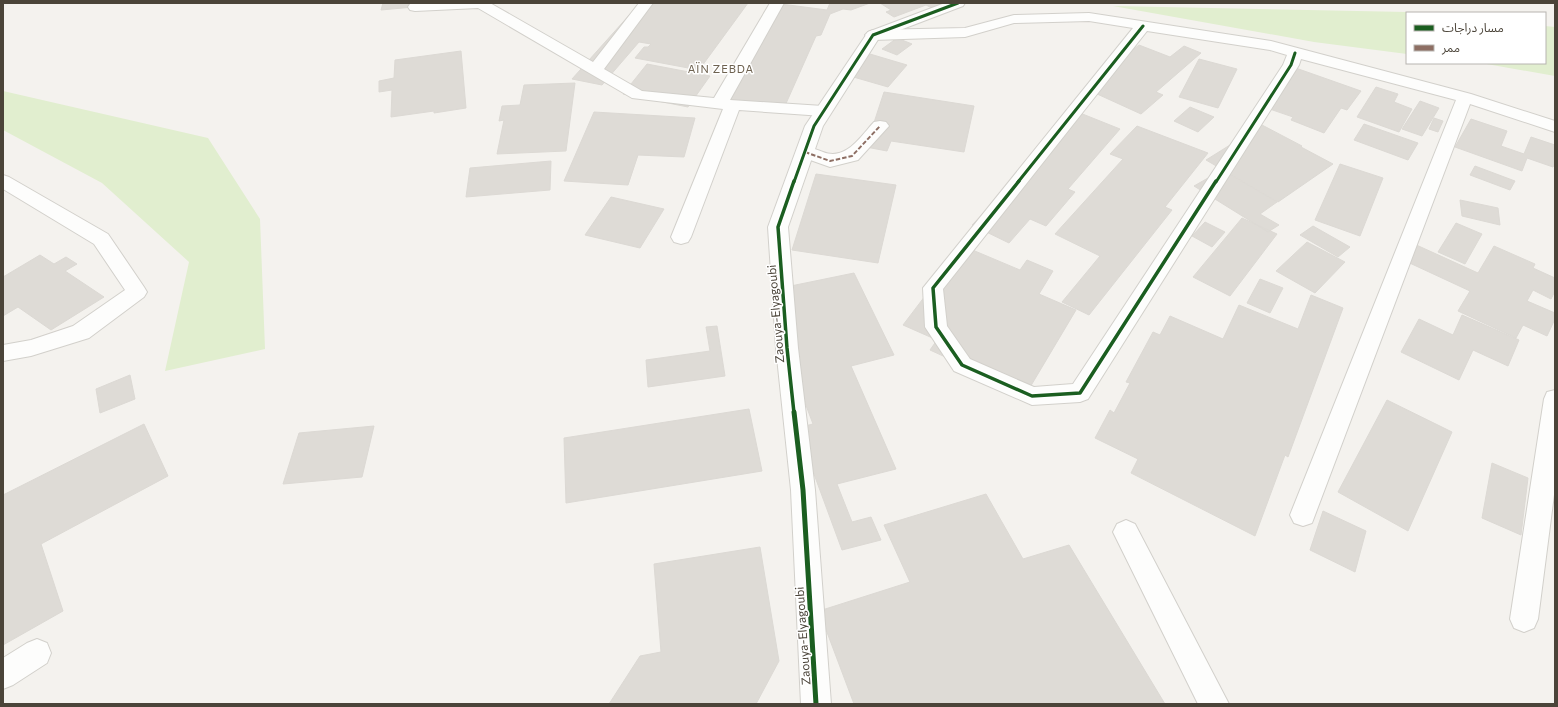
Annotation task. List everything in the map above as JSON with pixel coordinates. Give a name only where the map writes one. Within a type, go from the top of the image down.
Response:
[{"type":"street","points":[[595,70],[646,3]]},
{"type":"street","points":[[681,236],[726,105],[777,3]]},
{"type":"street","points":[[873,35],[958,3]]},
{"type":"street","points":[[415,7],[481,4],[638,95],[726,105],[823,111]]},
{"type":"street","points":[[873,35],[965,32],[1014,18],[1089,17],[1271,46],[1465,97],[1555,127]]},
{"type":"street","points":[[1143,26],[933,288],[936,327],[962,365],[1032,396],[1080,393],[1291,65],[1294,52]]},
{"type":"street","name":"Zaouya-Elyagoubi","points":[[816,704],[803,490],[787,348],[778,227],[814,126],[873,35]]},
{"type":"street","points":[[1304,515],[1465,97]]},
{"type":"street","points":[[805,152],[830,161],[852,156],[880,126]]},
{"type":"street","points":[[3,181],[101,239],[137,292],[81,332],[31,348],[3,353]]},
{"type":"street","points":[[1524,619],[1555,399]]},
{"type":"street","points":[[1126,532],[1214,704]]},
{"type":"street","points":[[3,675],[37,653]]},
{"type":"green space","points":[[1113,6],[1408,12],[1406,12],[1406,54],[1314,42]]},
{"type":"green space","points":[[1546,26],[1555,27],[1555,76],[1487,64],[1546,64]]},
{"type":"green space","points":[[3,91],[208,138],[260,219],[265,349],[165,371],[189,262],[102,183],[3,130]]},
{"type":"building","points":[[383,3],[457,3],[381,10]]},
{"type":"building","points":[[640,3],[748,3],[699,70],[635,58],[644,47],[648,47],[651,44],[639,42],[602,85],[572,79]]},
{"type":"building","points":[[830,3],[870,3],[851,10],[843,9],[830,14],[821,35],[816,36],[784,108],[719,99],[781,4],[827,10]]},
{"type":"building","points":[[880,3],[941,4],[932,8],[926,5],[894,17],[886,12],[891,10]]},
{"type":"building","points":[[897,38],[912,44],[897,55],[882,49]]},
{"type":"building","points":[[1139,45],[1170,57],[1184,46],[1201,53],[1156,92],[1163,95],[1141,114],[1084,88]]},
{"type":"building","points":[[461,51],[466,108],[391,117],[392,90],[379,92],[379,81],[394,78],[395,60]]},
{"type":"building","points":[[870,54],[907,65],[888,87],[850,76]]},
{"type":"building","points":[[1199,59],[1237,69],[1218,108],[1179,97]]},
{"type":"building","points":[[647,64],[710,76],[688,107],[623,94]]},
{"type":"building","points":[[1290,66],[1361,91],[1347,110],[1341,108],[1324,133],[1291,120],[1293,117],[1258,105]]},
{"type":"building","points":[[575,83],[566,151],[497,154],[504,120],[499,121],[502,106],[520,105],[524,85]]},
{"type":"building","points":[[1376,87],[1398,94],[1394,102],[1412,109],[1399,132],[1357,117]]},
{"type":"building","points":[[884,92],[974,106],[964,152],[891,141],[887,151],[866,147]]},
{"type":"building","points":[[1420,101],[1439,108],[1422,136],[1402,129]]},
{"type":"building","points":[[1190,107],[1214,117],[1198,132],[1174,121]]},
{"type":"building","points":[[594,112],[695,118],[684,157],[638,155],[628,185],[564,181]]},
{"type":"building","points":[[1080,113],[1120,129],[1068,189],[1075,192],[1046,226],[1030,219],[1009,243],[972,225]]},
{"type":"building","points":[[1434,118],[1443,121],[1438,132],[1429,129]]},
{"type":"building","points":[[1471,119],[1507,131],[1501,146],[1524,154],[1531,137],[1555,145],[1555,163],[1553,167],[1527,158],[1522,171],[1455,147]]},
{"type":"building","points":[[1364,124],[1418,143],[1408,160],[1354,140]]},
{"type":"building","points":[[1262,125],[1333,164],[1278,202],[1206,160]]},
{"type":"building","points":[[1137,126],[1208,153],[1165,207],[1172,210],[1089,315],[1062,302],[1100,256],[1055,234],[1123,159],[1110,154]]},
{"type":"building","points":[[551,161],[550,190],[466,197],[470,168]]},
{"type":"building","points":[[1340,164],[1383,178],[1360,236],[1315,220]]},
{"type":"building","points":[[1475,166],[1515,181],[1510,190],[1470,175]]},
{"type":"building","points":[[1222,170],[1277,202],[1260,214],[1279,225],[1268,232],[1194,186]]},
{"type":"building","points":[[816,174],[896,185],[878,263],[792,250]]},
{"type":"building","points":[[611,197],[664,209],[640,248],[585,235]]},
{"type":"building","points":[[1460,200],[1498,208],[1500,225],[1462,216]]},
{"type":"building","points":[[1242,218],[1277,234],[1230,296],[1193,277]]},
{"type":"building","points":[[1205,222],[1225,232],[1212,247],[1192,236]]},
{"type":"building","points":[[1456,223],[1482,234],[1465,264],[1438,252]]},
{"type":"building","points":[[1313,226],[1350,247],[1338,257],[1300,235]]},
{"type":"building","points":[[1307,242],[1345,262],[1315,293],[1276,271]]},
{"type":"building","points":[[1412,243],[1478,273],[1494,246],[1535,264],[1533,268],[1555,278],[1555,291],[1551,299],[1533,290],[1527,301],[1555,313],[1555,319],[1547,336],[1523,325],[1516,338],[1458,311],[1470,291],[1401,259]]},
{"type":"building","points":[[963,246],[1020,270],[1027,260],[1053,271],[1039,294],[1076,310],[1026,394],[930,350],[937,340],[903,325]]},
{"type":"building","points":[[40,255],[54,264],[66,257],[77,264],[65,271],[104,297],[51,330],[18,307],[3,316],[3,277]]},
{"type":"building","points":[[854,273],[894,355],[851,366],[896,469],[837,484],[852,522],[871,517],[881,540],[842,550],[797,428],[813,424],[770,310],[789,306],[781,288]]},
{"type":"building","points":[[1260,279],[1283,288],[1270,313],[1247,303]]},
{"type":"building","points":[[1311,295],[1343,308],[1288,457],[1285,455],[1255,536],[1131,473],[1138,459],[1095,438],[1110,410],[1114,413],[1130,383],[1126,382],[1153,332],[1160,335],[1170,316],[1223,339],[1239,305],[1298,329]]},
{"type":"building","points":[[1462,315],[1519,340],[1508,366],[1473,350],[1459,380],[1401,352],[1419,319],[1453,335]]},
{"type":"building","points":[[717,326],[725,376],[648,387],[646,360],[710,351],[706,327]]},
{"type":"building","points":[[130,375],[135,399],[100,413],[96,389]]},
{"type":"building","points":[[1387,400],[1452,432],[1408,531],[1338,492]]},
{"type":"building","points":[[749,409],[762,471],[566,503],[564,438]]},
{"type":"building","points":[[144,424],[168,476],[41,544],[63,611],[3,645],[3,495]]},
{"type":"building","points":[[374,426],[362,477],[283,484],[299,433]]},
{"type":"building","points":[[1492,463],[1528,478],[1521,535],[1482,518]]},
{"type":"building","points":[[986,494],[1023,559],[1069,545],[1165,704],[854,704],[819,611],[910,582],[884,525]]},
{"type":"building","points":[[1323,511],[1366,531],[1355,572],[1310,550]]},
{"type":"building","points":[[760,547],[779,661],[756,704],[609,704],[640,656],[661,652],[654,564]]},
{"type":"marked path","points":[[805,152],[830,161],[852,156],[880,126]]},
{"type":"cycle path","points":[[816,704],[803,490],[787,348],[778,227],[814,126],[873,35],[958,3]]},
{"type":"cycle path","points":[[1143,26],[933,288],[936,327],[962,365],[1032,396],[1080,393],[1291,65],[1295,53]]},
{"type":"district","name":"AÏN ZEBDA","points":[[721,68]]}]
